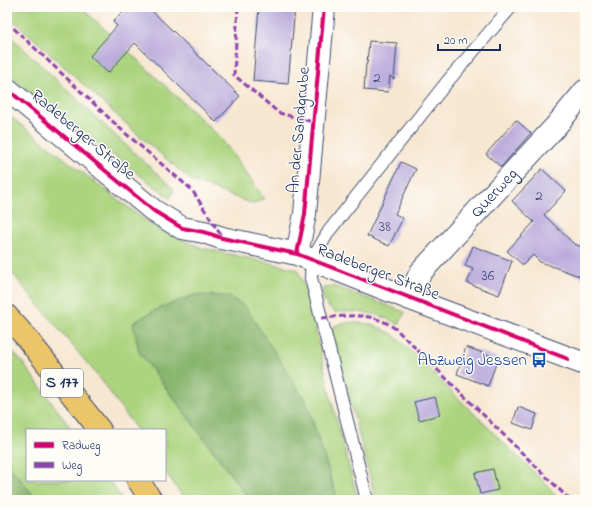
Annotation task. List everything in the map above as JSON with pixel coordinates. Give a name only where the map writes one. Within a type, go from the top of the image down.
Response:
[{"type":"highway","name":"S 177","points":[[7,316],[25,336],[99,429]]},
{"type":"highway","points":[[139,481],[151,500]]},
{"type":"street","name":"An der Sandgrube","points":[[304,257],[305,214],[324,7]]},
{"type":"street","name":"Radeberger Straße","points":[[7,89],[154,211],[182,228],[304,257],[408,298],[585,364]]},
{"type":"street","name":"Querweg","points":[[408,298],[421,272],[555,127],[585,91]]},
{"type":"lane","points":[[367,500],[311,278],[304,257],[330,231],[447,82],[511,7]]},
{"type":"green space","points":[[7,7],[81,7],[221,138],[264,198],[253,204],[192,181],[135,132],[7,14]]},
{"type":"green space","points":[[7,33],[174,189],[170,198],[7,75]]},
{"type":"green space","points":[[7,114],[153,226],[202,248],[297,269],[307,291],[331,399],[358,500],[338,500],[306,401],[139,352],[250,500],[185,500],[166,472],[166,429],[136,429],[102,381],[7,267]]},
{"type":"green space","points":[[334,286],[405,312],[399,325],[391,320],[368,313],[335,312],[326,305],[322,296],[323,288]]},
{"type":"green space","points":[[194,295],[227,296],[245,306],[306,401],[338,500],[250,500],[139,352],[133,323],[155,310]]},
{"type":"green space","points":[[350,322],[374,326],[395,336],[562,500],[376,500],[331,328]]},
{"type":"green space","points":[[7,345],[22,362],[71,429],[26,429],[26,481],[110,481],[123,500],[37,500],[7,463]]},
{"type":"green space","points":[[7,463],[37,500],[7,500]]},
{"type":"building","points":[[128,7],[148,7],[240,96],[216,122],[135,43],[108,73],[90,56],[117,26],[113,22]]},
{"type":"building","points":[[259,7],[295,7],[288,84],[253,81]]},
{"type":"building","points":[[369,41],[397,43],[394,79],[390,76],[388,92],[364,90]]},
{"type":"building","points":[[516,120],[531,133],[501,167],[486,154]]},
{"type":"building","points":[[401,162],[416,169],[395,214],[403,218],[389,246],[367,236]]},
{"type":"building","points":[[542,169],[566,191],[544,215],[574,244],[585,248],[585,278],[540,262],[533,255],[523,265],[507,251],[534,222],[512,201]]},
{"type":"building","points":[[473,246],[512,261],[499,295],[467,283],[473,269],[465,266]]},
{"type":"building","points":[[466,347],[498,358],[488,386],[457,374]]},
{"type":"building","points":[[435,397],[440,415],[419,420],[414,402]]},
{"type":"building","points":[[518,407],[537,414],[532,430],[513,423]]},
{"type":"building","points":[[493,469],[498,490],[480,494],[475,473]]},
{"type":"marked path","points":[[238,7],[234,75],[279,113],[313,122]]},
{"type":"marked path","points":[[7,22],[124,132],[192,190],[222,237]]},
{"type":"marked path","points":[[321,318],[351,316],[369,317],[378,319],[396,329],[570,500]]},
{"type":"cycle path","points":[[297,254],[305,214],[324,7]]},
{"type":"cycle path","points":[[7,89],[154,211],[182,228],[297,254],[568,359]]},
{"type":"place","name":"Abzweig Jessen","points":[[539,360]]}]
